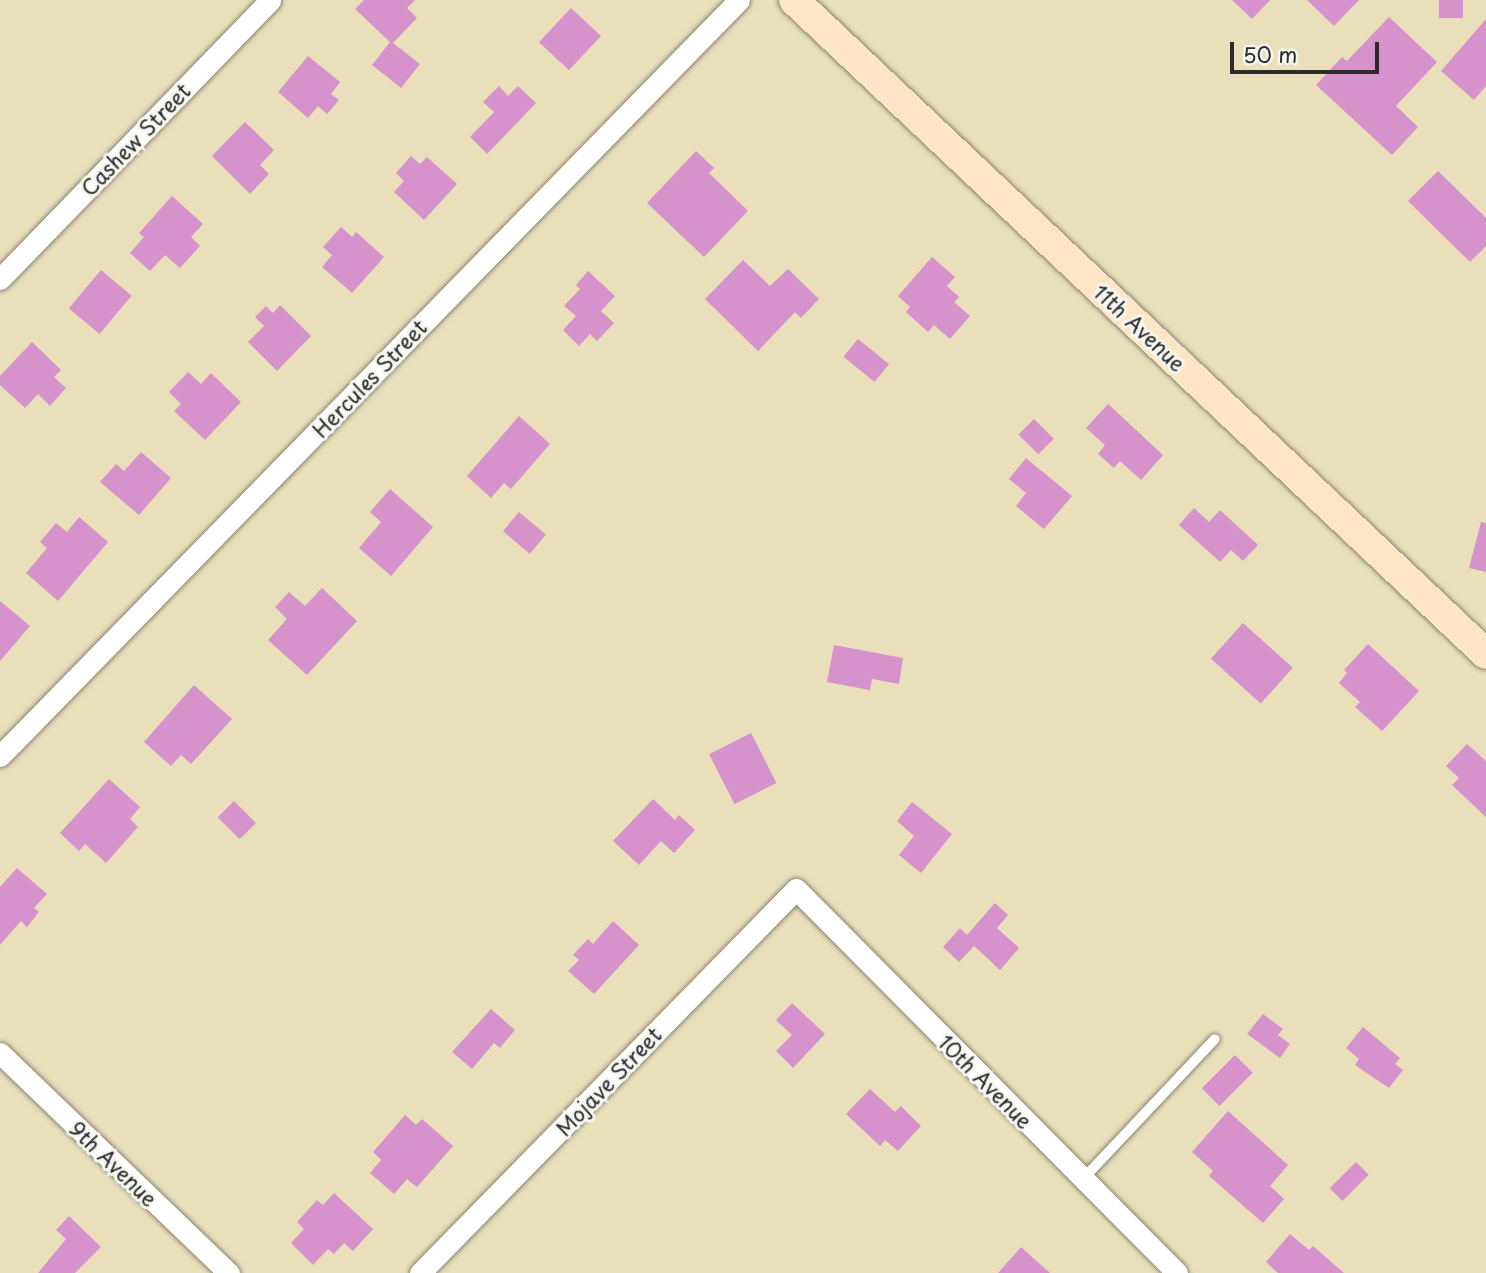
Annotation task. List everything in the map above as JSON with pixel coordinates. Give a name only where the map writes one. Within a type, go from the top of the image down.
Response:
[{"type":"main road","name":"11th Avenue","points":[[794,0],[1486,654]]},
{"type":"street","name":"Cashew Street","points":[[0,279],[271,0]]},
{"type":"street","name":"Hercules Street","points":[[0,756],[738,0]]},
{"type":"street","name":"10th Avenue","points":[[796,889],[1178,1273]]},
{"type":"street","name":"Mojave Street","points":[[419,1273],[796,889]]},
{"type":"street","name":"9th Avenue","points":[[0,1053],[229,1273]]},
{"type":"lane","points":[[1083,1179],[1215,1039]]},
{"type":"building","points":[[364,0],[415,0],[407,8],[417,18],[393,43],[420,64],[401,88],[372,65],[390,42],[355,9]]},
{"type":"building","points":[[1232,0],[1270,0],[1252,19]]},
{"type":"building","points":[[1307,0],[1359,0],[1334,26]]},
{"type":"building","points":[[1439,0],[1463,0],[1463,18],[1439,18]]},
{"type":"building","points":[[571,8],[601,36],[569,70],[539,42]]},
{"type":"building","points":[[1389,17],[1437,62],[1396,106],[1418,127],[1392,155],[1316,85],[1342,57],[1347,61]]},
{"type":"building","points":[[1486,19],[1486,86],[1474,100],[1441,71]]},
{"type":"building","points":[[308,56],[340,82],[331,94],[339,100],[327,114],[318,106],[308,118],[278,92]]},
{"type":"building","points":[[499,86],[508,96],[518,86],[536,103],[487,154],[470,137],[494,112],[483,102]]},
{"type":"building","points":[[245,122],[274,150],[260,165],[269,174],[250,194],[212,156]]},
{"type":"building","points":[[696,151],[714,168],[709,173],[748,211],[704,257],[647,203]]},
{"type":"building","points":[[411,156],[420,164],[427,157],[457,184],[424,220],[394,192],[404,181],[396,173]]},
{"type":"building","points":[[1438,171],[1486,218],[1486,246],[1470,262],[1408,201]]},
{"type":"building","points":[[172,196],[203,224],[191,237],[200,246],[180,268],[165,255],[150,271],[130,253],[144,237],[139,233]]},
{"type":"building","points":[[341,227],[352,237],[356,232],[384,257],[352,293],[322,267],[332,255],[323,247]]},
{"type":"building","points":[[932,257],[955,277],[947,286],[959,297],[954,302],[970,316],[950,339],[934,325],[928,332],[906,312],[910,307],[898,296]]},
{"type":"building","points":[[743,260],[770,286],[788,269],[819,299],[801,318],[795,312],[758,351],[705,299]]},
{"type":"building","points":[[101,270],[132,296],[100,334],[69,308]]},
{"type":"building","points":[[588,271],[615,296],[601,311],[614,323],[597,341],[590,334],[579,346],[563,330],[576,316],[564,306],[580,289],[576,285]]},
{"type":"building","points":[[280,305],[311,336],[277,371],[248,342],[264,326],[255,317],[266,306],[273,313]]},
{"type":"building","points":[[858,339],[889,364],[875,382],[844,357]]},
{"type":"building","points":[[32,342],[61,370],[54,377],[66,388],[50,406],[38,394],[25,408],[0,385],[0,376]]},
{"type":"building","points":[[188,372],[201,384],[211,373],[241,402],[205,440],[174,411],[181,404],[169,392]]},
{"type":"building","points":[[1108,404],[1163,455],[1141,480],[1120,461],[1114,468],[1098,454],[1105,445],[1086,428]]},
{"type":"building","points":[[519,416],[550,444],[511,489],[504,483],[491,498],[467,476]]},
{"type":"building","points":[[1034,419],[1054,439],[1038,454],[1018,435]]},
{"type":"building","points":[[141,452],[171,478],[139,515],[100,482],[116,464],[124,471]]},
{"type":"building","points":[[1026,458],[1072,496],[1044,529],[1016,506],[1026,493],[1009,479]]},
{"type":"building","points":[[390,489],[433,527],[391,576],[359,548],[381,522],[370,512]]},
{"type":"building","points":[[1194,508],[1209,522],[1220,510],[1258,545],[1243,561],[1231,550],[1220,562],[1179,525]]},
{"type":"building","points":[[519,512],[546,534],[530,554],[503,531]]},
{"type":"building","points":[[79,517],[108,542],[58,601],[26,573],[47,548],[40,542],[56,523],[67,532]]},
{"type":"building","points":[[1481,522],[1486,523],[1486,572],[1469,568]]},
{"type":"building","points":[[322,588],[357,621],[307,675],[268,640],[287,619],[275,607],[289,592],[305,606]]},
{"type":"building","points":[[0,601],[30,626],[0,661]]},
{"type":"building","points":[[1243,623],[1293,668],[1261,704],[1211,659]]},
{"type":"building","points":[[1368,644],[1419,691],[1382,731],[1355,707],[1360,702],[1339,683],[1347,673],[1344,670]]},
{"type":"building","points":[[834,645],[903,658],[899,684],[872,679],[870,690],[827,682]]},
{"type":"building","points":[[194,685],[232,719],[191,764],[181,755],[171,766],[144,742]]},
{"type":"building","points":[[751,733],[776,783],[735,804],[709,754]]},
{"type":"building","points":[[1467,744],[1486,761],[1486,817],[1452,785],[1459,778],[1446,766]]},
{"type":"building","points":[[109,779],[140,807],[130,819],[138,827],[106,863],[85,844],[79,851],[60,833]]},
{"type":"building","points":[[653,799],[675,820],[679,815],[695,830],[674,853],[661,841],[639,865],[613,841]]},
{"type":"building","points":[[234,801],[256,823],[240,839],[218,817]]},
{"type":"building","points":[[912,802],[952,834],[921,873],[899,855],[914,836],[897,821]]},
{"type":"building","points":[[17,868],[47,894],[34,908],[39,912],[27,927],[21,921],[0,945],[0,887]]},
{"type":"building","points":[[995,903],[1008,915],[997,928],[1019,948],[1000,970],[974,946],[959,962],[943,947],[960,928],[967,935]]},
{"type":"building","points":[[613,921],[639,945],[594,994],[568,971],[579,960],[573,955],[588,939],[593,944]]},
{"type":"building","points":[[792,1003],[825,1034],[793,1068],[776,1051],[792,1035],[776,1020]]},
{"type":"building","points":[[491,1009],[515,1030],[500,1048],[494,1043],[472,1069],[452,1052]]},
{"type":"building","points":[[1263,1014],[1283,1029],[1278,1035],[1290,1044],[1280,1058],[1247,1034]]},
{"type":"building","points":[[1363,1027],[1400,1058],[1395,1064],[1403,1070],[1389,1088],[1355,1065],[1359,1059],[1346,1048]]},
{"type":"building","points":[[1235,1055],[1253,1073],[1219,1106],[1202,1088]]},
{"type":"building","points":[[870,1089],[895,1112],[901,1106],[921,1126],[898,1151],[885,1140],[880,1146],[846,1114]]},
{"type":"building","points":[[1228,1111],[1288,1165],[1270,1186],[1284,1199],[1263,1223],[1209,1176],[1213,1171],[1192,1152]]},
{"type":"building","points":[[405,1115],[416,1125],[422,1119],[453,1146],[417,1187],[407,1179],[394,1194],[370,1173],[381,1160],[373,1152]]},
{"type":"building","points":[[1356,1162],[1369,1175],[1343,1201],[1330,1188]]},
{"type":"building","points":[[334,1193],[373,1229],[353,1251],[344,1243],[334,1254],[328,1249],[313,1265],[291,1243],[304,1229],[297,1222],[317,1200],[323,1205]]},
{"type":"building","points":[[69,1216],[101,1247],[75,1273],[38,1273],[66,1239],[56,1230]]},
{"type":"building","points":[[1290,1234],[1309,1250],[1313,1246],[1344,1273],[1278,1273],[1266,1262]]},
{"type":"building","points":[[1021,1247],[1050,1273],[998,1273]]}]
